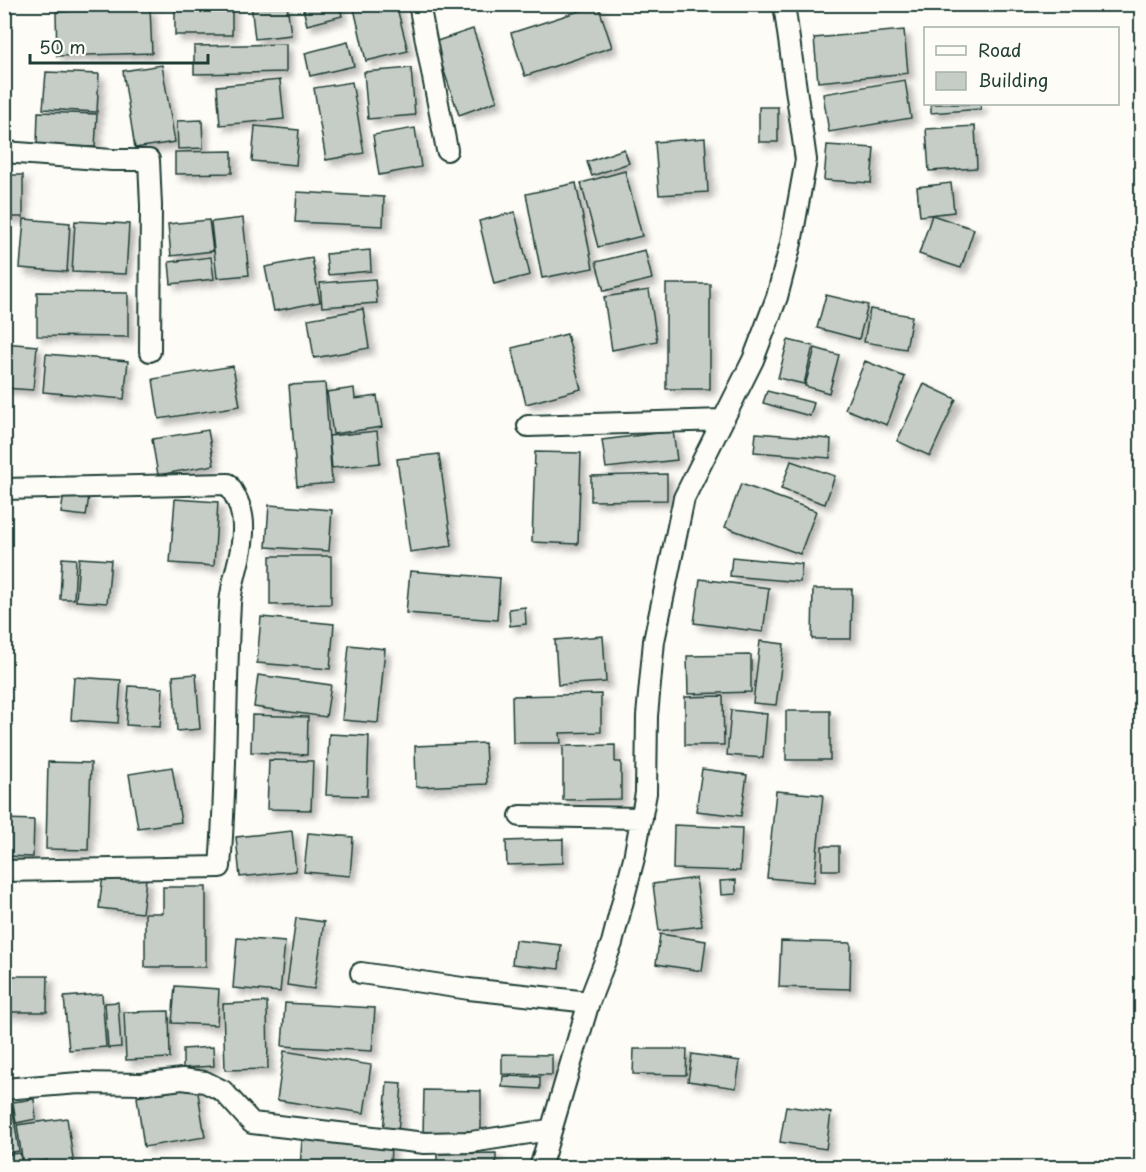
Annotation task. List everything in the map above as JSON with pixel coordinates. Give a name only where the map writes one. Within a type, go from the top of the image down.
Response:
[{"type":"street","points":[[419,4],[447,150]]},
{"type":"street","points":[[540,1167],[589,1002],[612,943],[642,818],[646,793],[647,716],[654,641],[684,498],[753,360],[777,297],[791,243],[806,160],[784,4]]},
{"type":"street","points":[[4,152],[112,160],[149,160],[150,351]]},
{"type":"street","points":[[528,426],[723,420]]},
{"type":"street","points":[[4,489],[228,484],[240,502],[244,532],[231,584],[225,801],[220,867],[4,871]]},
{"type":"street","points":[[520,816],[642,818]]},
{"type":"street","points":[[361,973],[469,989],[589,1002]]},
{"type":"street","points":[[4,1089],[79,1083],[142,1084],[182,1079],[205,1082],[223,1090],[252,1123],[425,1143],[471,1142],[549,1131]]},
{"type":"building","points":[[175,4],[232,4],[232,35],[175,35]]},
{"type":"building","points":[[251,4],[287,4],[291,35],[255,39]]},
{"type":"building","points":[[302,4],[339,4],[342,16],[307,25]]},
{"type":"building","points":[[353,4],[396,4],[408,51],[366,61]]},
{"type":"building","points":[[598,5],[612,47],[525,76],[511,33]]},
{"type":"building","points":[[150,8],[152,53],[57,56],[56,12]]},
{"type":"building","points":[[473,29],[497,101],[459,115],[434,42]]},
{"type":"building","points":[[904,30],[908,73],[818,82],[814,38]]},
{"type":"building","points":[[348,42],[354,66],[310,76],[305,53]]},
{"type":"building","points":[[286,44],[286,72],[194,74],[194,46]]},
{"type":"building","points":[[162,65],[175,142],[135,148],[123,71]]},
{"type":"building","points":[[411,68],[415,115],[368,119],[364,72]]},
{"type":"building","points":[[46,72],[99,74],[97,112],[43,109]]},
{"type":"building","points":[[280,80],[284,119],[220,125],[217,86]]},
{"type":"building","points":[[905,80],[911,118],[829,132],[823,94]]},
{"type":"building","points":[[352,82],[364,153],[326,160],[314,88]]},
{"type":"building","points":[[931,105],[980,105],[981,109],[931,113]]},
{"type":"building","points":[[759,107],[778,107],[778,142],[759,142]]},
{"type":"building","points":[[38,112],[97,114],[95,147],[37,145]]},
{"type":"building","points":[[202,120],[203,148],[178,149],[177,121]]},
{"type":"building","points":[[255,126],[299,130],[296,165],[252,161]]},
{"type":"building","points":[[975,126],[977,168],[929,171],[926,129]]},
{"type":"building","points":[[415,128],[421,167],[379,175],[373,135]]},
{"type":"building","points":[[705,138],[708,192],[659,195],[655,142]]},
{"type":"building","points":[[827,145],[874,148],[871,183],[824,180]]},
{"type":"building","points":[[624,149],[629,163],[592,176],[587,162]]},
{"type":"building","points":[[232,151],[232,173],[175,174],[175,152]]},
{"type":"building","points":[[625,171],[642,236],[598,247],[581,183]]},
{"type":"building","points":[[4,175],[23,175],[23,217],[4,217]]},
{"type":"building","points":[[576,183],[593,268],[542,278],[526,194]]},
{"type":"building","points":[[951,183],[954,212],[920,216],[917,187]]},
{"type":"building","points":[[297,192],[384,197],[383,226],[295,222]]},
{"type":"building","points":[[515,212],[530,275],[494,284],[479,221]]},
{"type":"building","points":[[932,215],[974,229],[961,268],[919,254]]},
{"type":"building","points":[[243,218],[249,275],[217,278],[211,222]]},
{"type":"building","points":[[24,219],[70,223],[67,272],[20,268]]},
{"type":"building","points":[[209,220],[213,251],[171,256],[168,224]]},
{"type":"building","points":[[75,221],[129,224],[126,274],[72,272]]},
{"type":"building","points":[[370,250],[371,271],[328,275],[326,254]]},
{"type":"building","points":[[645,250],[652,279],[604,291],[596,262]]},
{"type":"building","points":[[211,257],[214,279],[171,284],[169,262]]},
{"type":"building","points":[[312,258],[320,302],[274,311],[265,267]]},
{"type":"building","points":[[375,279],[377,303],[322,307],[320,283]]},
{"type":"building","points":[[666,284],[710,284],[710,389],[666,389]]},
{"type":"building","points":[[649,290],[657,341],[612,350],[604,297]]},
{"type":"building","points":[[37,292],[128,293],[128,337],[37,336]]},
{"type":"building","points":[[826,295],[868,305],[859,339],[817,328]]},
{"type":"building","points":[[363,309],[369,348],[314,358],[308,319]]},
{"type":"building","points":[[870,309],[912,316],[906,349],[864,342]]},
{"type":"building","points":[[567,334],[581,389],[526,404],[512,348]]},
{"type":"building","points":[[788,340],[813,346],[804,384],[778,378]]},
{"type":"building","points":[[4,343],[37,346],[33,390],[4,388]]},
{"type":"building","points":[[815,348],[839,355],[829,393],[805,386]]},
{"type":"building","points":[[46,354],[128,361],[124,399],[43,392]]},
{"type":"building","points":[[865,361],[905,377],[887,425],[845,409]]},
{"type":"building","points":[[233,366],[240,406],[159,419],[153,379]]},
{"type":"building","points":[[325,383],[332,483],[297,486],[289,385]]},
{"type":"building","points":[[924,384],[956,399],[930,456],[897,441]]},
{"type":"building","points":[[354,388],[355,399],[377,396],[382,427],[333,434],[327,392]]},
{"type":"building","points":[[767,391],[814,403],[810,416],[763,403]]},
{"type":"building","points":[[208,430],[214,465],[158,475],[152,439]]},
{"type":"building","points":[[377,431],[380,463],[332,468],[329,436]]},
{"type":"building","points":[[673,431],[677,460],[606,468],[602,440]]},
{"type":"building","points":[[756,433],[831,439],[830,458],[754,452]]},
{"type":"building","points":[[535,452],[581,453],[578,544],[532,542]]},
{"type":"building","points":[[439,454],[452,546],[410,552],[397,459]]},
{"type":"building","points":[[791,461],[835,476],[825,504],[781,489]]},
{"type":"building","points":[[667,474],[667,500],[591,501],[591,476]]},
{"type":"building","points":[[741,484],[816,511],[800,554],[725,527]]},
{"type":"building","points":[[64,493],[89,496],[86,516],[61,513]]},
{"type":"building","points":[[175,499],[218,502],[214,566],[170,563]]},
{"type":"building","points":[[269,505],[332,510],[329,551],[266,547]]},
{"type":"building","points":[[270,556],[331,556],[331,604],[270,605]]},
{"type":"building","points":[[732,557],[802,564],[800,582],[730,576]]},
{"type":"building","points":[[62,558],[76,559],[74,599],[60,599]]},
{"type":"building","points":[[79,558],[111,560],[107,603],[76,601]]},
{"type":"building","points":[[410,571],[500,578],[497,620],[406,613]]},
{"type":"building","points":[[700,579],[769,588],[763,632],[694,623]]},
{"type":"building","points":[[813,589],[852,589],[851,639],[812,639]]},
{"type":"building","points":[[525,607],[526,624],[510,626],[509,609]]},
{"type":"building","points":[[261,617],[334,624],[330,669],[257,663]]},
{"type":"building","points":[[603,636],[606,682],[558,685],[555,640]]},
{"type":"building","points":[[760,641],[784,644],[776,705],[753,703]]},
{"type":"building","points":[[349,645],[385,649],[378,723],[342,720]]},
{"type":"building","points":[[751,655],[751,692],[688,694],[687,656]]},
{"type":"building","points":[[196,674],[200,729],[177,731],[173,676]]},
{"type":"building","points":[[258,675],[331,685],[326,717],[254,707]]},
{"type":"building","points":[[74,677],[121,680],[118,723],[71,720]]},
{"type":"building","points":[[129,686],[163,688],[160,727],[126,725]]},
{"type":"building","points":[[601,694],[601,732],[560,733],[561,743],[513,743],[512,696]]},
{"type":"building","points":[[723,696],[724,745],[685,745],[685,697]]},
{"type":"building","points":[[731,710],[767,714],[763,758],[727,755]]},
{"type":"building","points":[[786,711],[830,711],[830,760],[786,760]]},
{"type":"building","points":[[252,715],[308,717],[307,755],[251,752]]},
{"type":"building","points":[[329,734],[369,736],[367,796],[326,795]]},
{"type":"building","points":[[485,743],[487,784],[416,787],[415,746]]},
{"type":"building","points":[[615,745],[615,762],[621,762],[621,799],[563,800],[563,746]]},
{"type":"building","points":[[269,760],[313,761],[311,810],[267,809]]},
{"type":"building","points":[[48,762],[91,763],[88,850],[46,849]]},
{"type":"building","points":[[172,767],[181,822],[138,828],[129,774]]},
{"type":"building","points":[[702,769],[747,775],[741,816],[696,811]]},
{"type":"building","points":[[776,791],[823,795],[814,882],[767,878]]},
{"type":"building","points":[[4,819],[34,820],[33,857],[4,856]]},
{"type":"building","points":[[674,825],[742,828],[740,871],[673,869]]},
{"type":"building","points":[[292,831],[296,871],[240,877],[236,837]]},
{"type":"building","points":[[308,833],[353,837],[350,876],[304,872]]},
{"type":"building","points":[[563,839],[563,863],[507,865],[506,841]]},
{"type":"building","points":[[822,846],[839,846],[839,870],[822,870]]},
{"type":"building","points":[[103,875],[146,879],[142,913],[99,908]]},
{"type":"building","points":[[696,878],[702,926],[659,931],[653,884]]},
{"type":"building","points":[[736,880],[736,894],[721,895],[720,881]]},
{"type":"building","points":[[163,887],[206,887],[206,967],[145,967],[145,913],[163,913]]},
{"type":"building","points":[[296,918],[324,922],[314,989],[287,985]]},
{"type":"building","points":[[660,934],[706,941],[702,971],[656,964]]},
{"type":"building","points":[[237,938],[285,942],[280,992],[233,988]]},
{"type":"building","points":[[515,940],[561,945],[559,969],[512,964]]},
{"type":"building","points":[[781,941],[851,943],[850,989],[779,987]]},
{"type":"building","points":[[4,976],[48,976],[47,1012],[4,1012]]},
{"type":"building","points":[[175,986],[219,989],[217,1025],[172,1023]]},
{"type":"building","points":[[102,994],[106,1047],[69,1050],[64,997]]},
{"type":"building","points":[[118,1002],[121,1047],[108,1048],[105,1003]]},
{"type":"building","points":[[267,1002],[268,1069],[225,1070],[223,1004]]},
{"type":"building","points":[[285,1003],[375,1008],[372,1051],[282,1046]]},
{"type":"building","points":[[169,1011],[170,1058],[126,1060],[124,1012]]},
{"type":"building","points":[[213,1047],[214,1066],[183,1068],[183,1049]]},
{"type":"building","points":[[634,1049],[687,1049],[686,1075],[633,1074]]},
{"type":"building","points":[[284,1051],[371,1065],[364,1113],[277,1100]]},
{"type":"building","points":[[502,1054],[552,1055],[552,1075],[502,1074]]},
{"type":"building","points":[[692,1054],[740,1061],[736,1088],[688,1081]]},
{"type":"building","points":[[503,1076],[540,1077],[540,1089],[502,1087]]},
{"type":"building","points":[[387,1082],[402,1083],[398,1134],[383,1133]]},
{"type":"building","points":[[197,1087],[205,1137],[144,1147],[137,1097]]},
{"type":"building","points":[[424,1090],[481,1091],[481,1136],[423,1136]]},
{"type":"building","points":[[34,1099],[36,1119],[16,1123],[13,1102]]},
{"type":"building","points":[[12,1106],[19,1151],[6,1153],[4,1107]]},
{"type":"building","points":[[786,1106],[831,1113],[826,1149],[780,1142]]},
{"type":"building","points":[[67,1118],[74,1165],[48,1168],[47,1160],[23,1164],[17,1125]]},
{"type":"building","points":[[302,1140],[391,1145],[390,1168],[300,1168]]},
{"type":"building","points":[[20,1153],[22,1168],[6,1168],[4,1155]]},
{"type":"building","points":[[496,1153],[496,1168],[437,1168],[437,1154]]},
{"type":"building","points":[[662,1163],[662,1168],[602,1168],[602,1166]]}]
